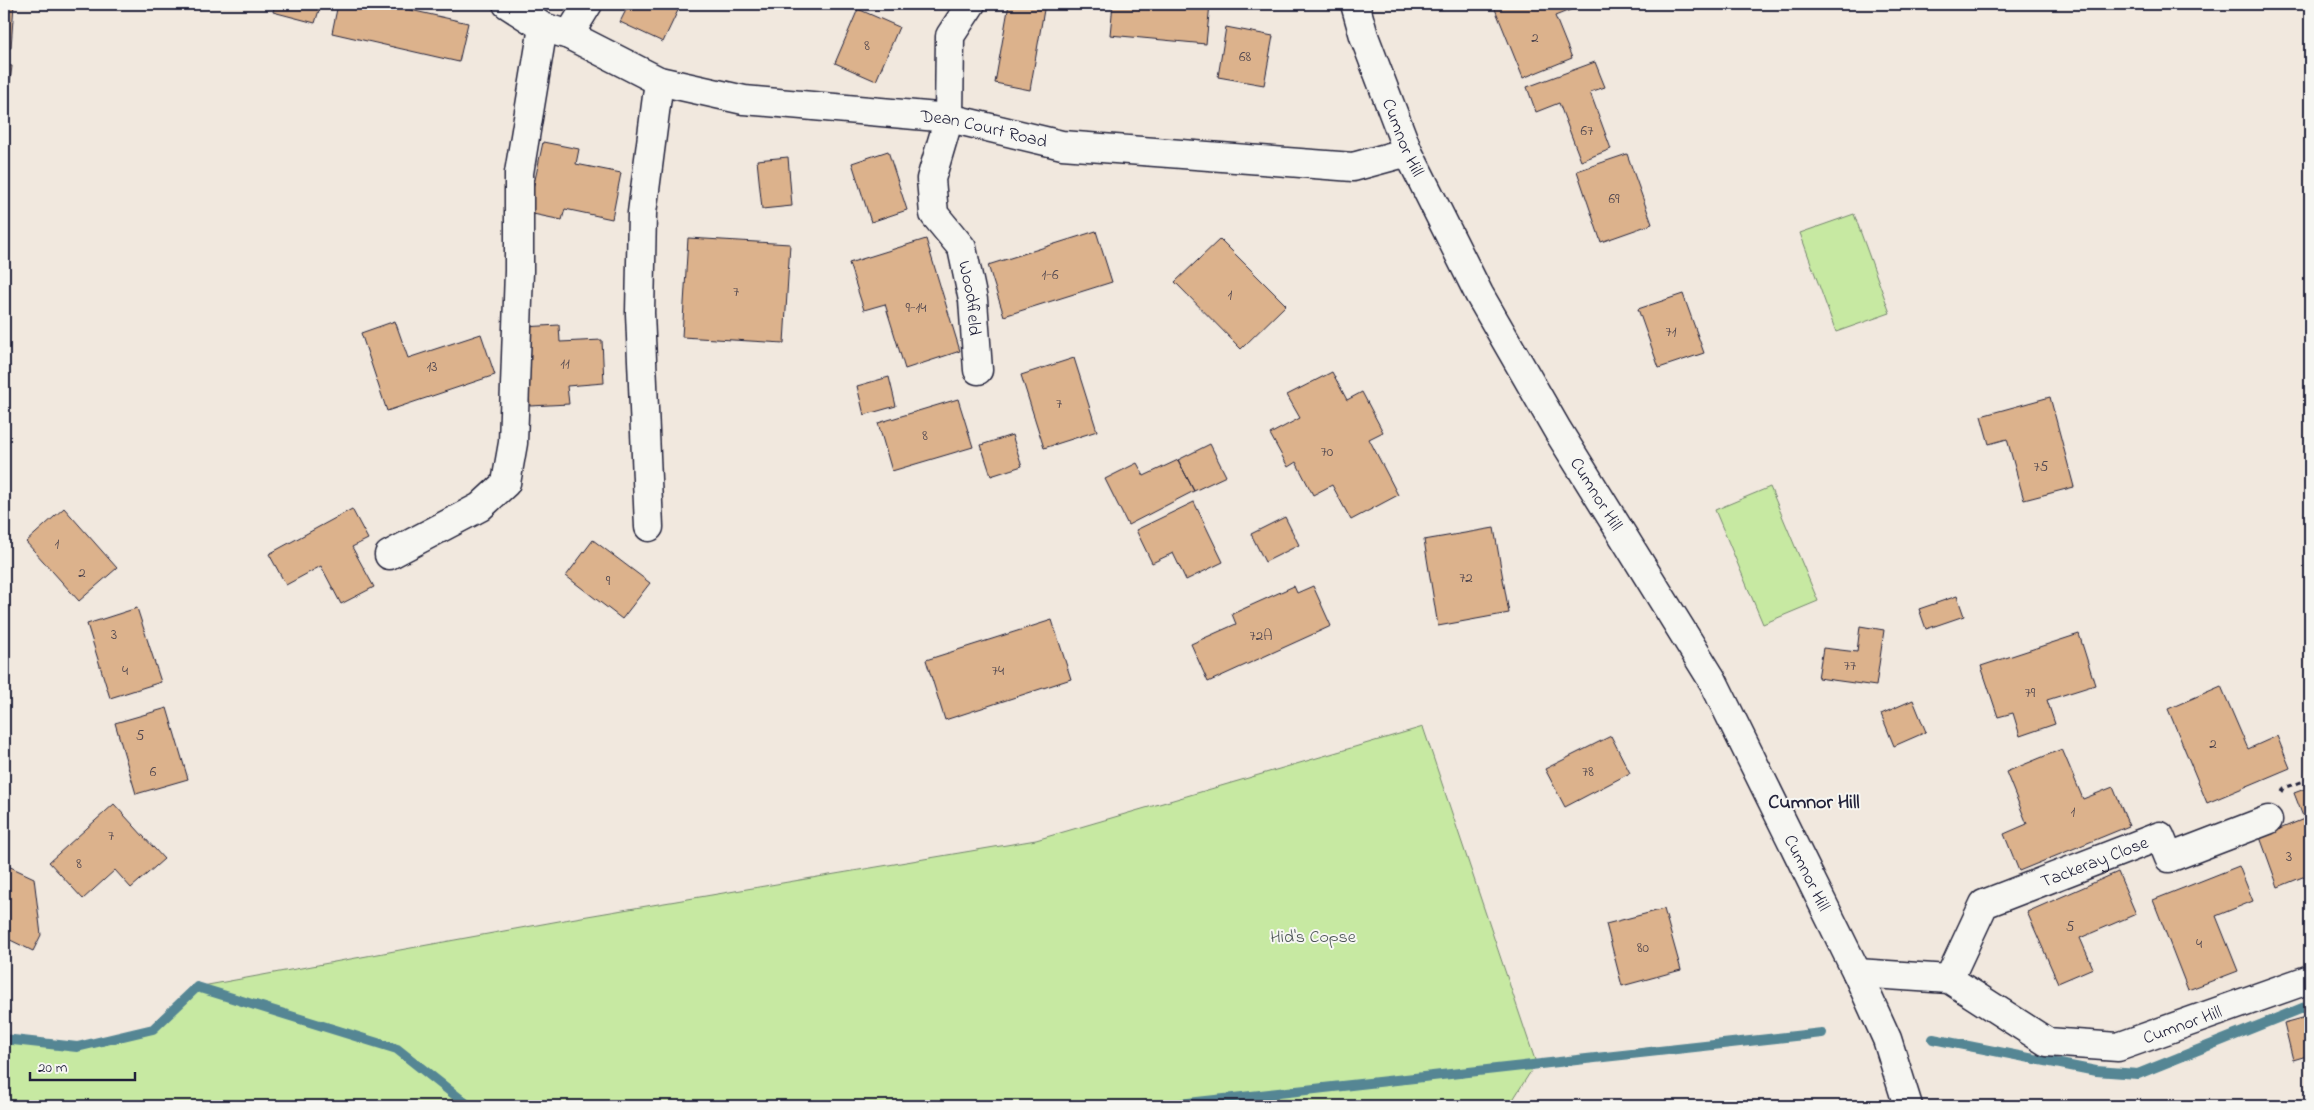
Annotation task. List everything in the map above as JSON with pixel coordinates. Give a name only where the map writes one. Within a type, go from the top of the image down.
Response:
[{"type":"street","name":"Dean Court Road","points":[[507,4],[543,27],[569,35],[659,81],[744,100],[949,118],[1062,145],[1353,167],[1408,152]]},
{"type":"street","points":[[569,35],[588,4]]},
{"type":"street","name":"Woodfield","points":[[971,4],[950,36],[949,118],[931,179],[934,214],[962,248],[974,300],[978,370]]},
{"type":"street","name":"Cumnor Hill","points":[[1354,4],[1364,36],[1408,152],[1479,294],[1558,431],[1713,681],[1858,973],[1887,1039],[1908,1106]]},
{"type":"street","points":[[389,555],[480,507],[506,483],[513,443],[519,271],[518,173],[543,27]]},
{"type":"street","points":[[649,527],[640,313],[642,212],[659,81]]},
{"type":"street","name":"Tackeray Close","points":[[1949,979],[1984,904],[2160,836],[2169,858],[2268,820]]},
{"type":"street","name":"Cumnor Hill","points":[[1858,973],[1949,979],[2047,1042],[2118,1047],[2310,979]]},
{"type":"path","points":[[2284,788],[2310,779]]},
{"type":"green space","points":[[1854,214],[1890,313],[1836,332],[1800,233]]},
{"type":"green space","points":[[1770,487],[1818,601],[1763,624],[1715,510]]},
{"type":"green space","name":"Hid's Copse","points":[[1423,727],[1536,1063],[1509,1106],[4,1106],[4,1039],[77,1047],[153,1029],[197,987],[570,919],[1036,840]]},
{"type":"building","points":[[4,4],[14,4],[11,48],[4,48]]},
{"type":"building","points":[[275,4],[321,4],[315,23],[273,12]]},
{"type":"building","points":[[338,4],[384,4],[468,23],[459,62],[332,33]]},
{"type":"building","points":[[629,4],[681,4],[663,42],[620,22]]},
{"type":"building","points":[[1009,4],[1045,4],[1030,90],[995,83]]},
{"type":"building","points":[[1113,4],[1210,4],[1206,44],[1110,35]]},
{"type":"building","points":[[1493,4],[1585,4],[1555,16],[1572,58],[1523,78]]},
{"type":"building","points":[[858,9],[899,27],[876,81],[835,63]]},
{"type":"building","points":[[1226,27],[1273,36],[1264,85],[1218,77]]},
{"type":"building","points":[[1595,62],[1605,87],[1590,92],[1611,149],[1581,161],[1559,103],[1536,112],[1527,87]]},
{"type":"building","points":[[4,65],[12,66],[4,130]]},
{"type":"building","points":[[543,142],[579,149],[576,164],[621,173],[612,219],[565,209],[562,220],[528,213]]},
{"type":"building","points":[[888,151],[907,210],[871,222],[852,163]]},
{"type":"building","points":[[1627,154],[1652,224],[1601,242],[1577,171]]},
{"type":"building","points":[[788,157],[792,206],[762,209],[757,160]]},
{"type":"building","points":[[1096,231],[1112,282],[1004,316],[988,265]]},
{"type":"building","points":[[688,238],[790,244],[784,343],[682,337]]},
{"type":"building","points":[[926,239],[960,351],[905,369],[885,304],[864,310],[849,263]]},
{"type":"building","points":[[1220,239],[1286,305],[1241,349],[1175,282]]},
{"type":"building","points":[[1683,294],[1704,353],[1659,368],[1638,309]]},
{"type":"building","points":[[395,321],[408,358],[481,334],[495,375],[387,411],[361,333]]},
{"type":"building","points":[[559,325],[560,342],[602,340],[604,383],[567,386],[569,404],[530,406],[524,327]]},
{"type":"building","points":[[1074,358],[1097,431],[1044,448],[1021,375]]},
{"type":"building","points":[[1332,372],[1347,400],[1362,392],[1383,432],[1369,439],[1398,495],[1351,520],[1332,485],[1313,495],[1296,462],[1288,467],[1270,434],[1300,418],[1287,395]]},
{"type":"building","points":[[889,377],[896,406],[864,415],[857,386]]},
{"type":"building","points":[[2050,397],[2074,487],[2024,500],[2007,439],[1989,444],[1981,416]]},
{"type":"building","points":[[958,399],[973,447],[892,471],[878,423]]},
{"type":"building","points":[[1012,435],[1022,466],[991,476],[981,445]]},
{"type":"building","points":[[1210,444],[1226,476],[1194,491],[1178,460]]},
{"type":"building","points":[[1178,460],[1194,491],[1128,525],[1105,479],[1137,463],[1144,476]]},
{"type":"building","points":[[1194,502],[1223,562],[1186,580],[1173,553],[1152,563],[1136,530]]},
{"type":"building","points":[[64,508],[117,568],[79,601],[26,542]]},
{"type":"building","points":[[352,509],[368,539],[352,547],[374,587],[341,604],[321,566],[286,585],[269,554]]},
{"type":"building","points":[[1285,517],[1299,545],[1265,562],[1251,534]]},
{"type":"building","points":[[1494,528],[1509,613],[1438,626],[1424,540]]},
{"type":"building","points":[[593,540],[650,583],[622,619],[566,576]]},
{"type":"building","points":[[1294,586],[1297,593],[1313,586],[1331,626],[1208,682],[1191,644],[1236,624],[1232,614]]},
{"type":"building","points":[[1957,596],[1964,616],[1926,629],[1919,609]]},
{"type":"building","points":[[137,608],[161,682],[110,698],[87,624]]},
{"type":"building","points":[[1052,620],[1071,679],[945,720],[926,660]]},
{"type":"building","points":[[1860,626],[1884,630],[1876,686],[1818,678],[1823,648],[1857,652]]},
{"type":"building","points":[[2079,634],[2095,685],[2047,700],[2055,724],[2020,736],[2013,713],[1998,717],[1981,666]]},
{"type":"building","points":[[2221,686],[2248,749],[2277,736],[2290,768],[2207,803],[2168,709]]},
{"type":"building","points":[[1913,700],[1926,732],[1894,746],[1881,714]]},
{"type":"building","points":[[167,708],[188,779],[136,794],[115,723]]},
{"type":"building","points":[[1611,736],[1630,773],[1565,807],[1545,769]]},
{"type":"building","points":[[2062,749],[2083,799],[2113,787],[2129,826],[2019,871],[2004,834],[2027,824],[2006,772]]},
{"type":"building","points":[[2310,787],[2310,874],[2278,887],[2260,837],[2304,819],[2294,793]]},
{"type":"building","points":[[114,804],[164,859],[131,888],[115,870],[83,899],[49,862]]},
{"type":"building","points":[[4,864],[34,878],[41,935],[33,951],[4,937]]},
{"type":"building","points":[[2239,866],[2253,901],[2216,916],[2238,971],[2188,990],[2153,900]]},
{"type":"building","points":[[2118,872],[2136,914],[2080,938],[2093,968],[2058,983],[2027,912]]},
{"type":"building","points":[[1664,909],[1681,970],[1622,986],[1606,924]]},
{"type":"building","points":[[2310,1016],[2310,1055],[2293,1060],[2284,1023]]},
{"type":"waterway","points":[[4,1039],[77,1047],[153,1029],[197,987],[397,1049],[469,1106]]},
{"type":"waterway","points":[[1933,1039],[2096,1071],[2138,1074],[2310,1005]]},
{"type":"waterway","points":[[1161,1106],[1822,1033]]},
{"type":"district","name":"Cumnor Hill","points":[[1814,801]]}]
